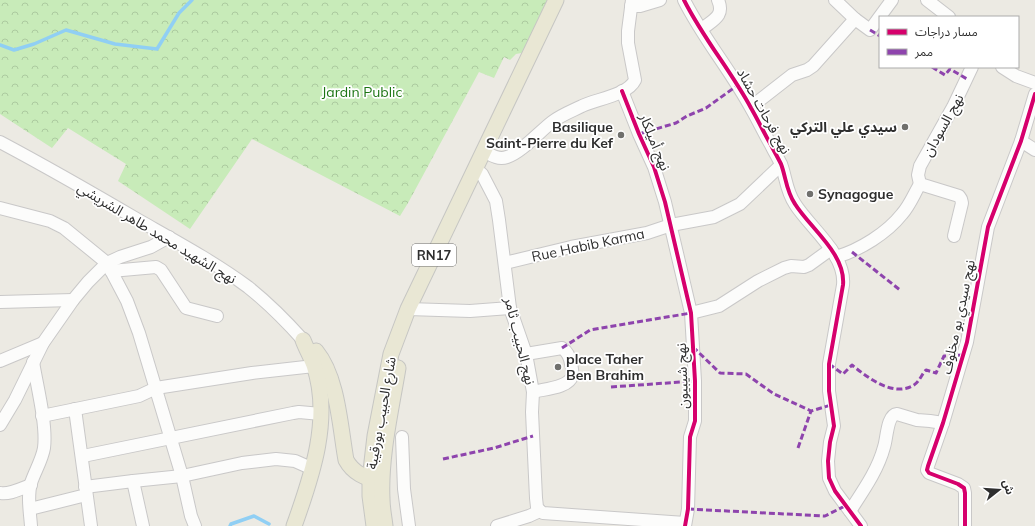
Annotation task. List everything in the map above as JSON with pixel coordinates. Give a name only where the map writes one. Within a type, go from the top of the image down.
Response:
[{"type":"main road","name":"شارع الحبيب بورقيبة","points":[[488,153],[556,0]]},
{"type":"main road","name":"شارع الحبيب بورقيبة","points":[[374,526],[370,496],[376,481],[380,406],[391,354],[562,0]]},
{"type":"main road","points":[[294,526],[313,469],[322,414],[314,366],[303,340]]},
{"type":"main road","points":[[303,340],[313,347],[320,356],[329,377],[338,406],[346,460],[350,468],[376,481]]},
{"type":"main road","name":"شارع الحبيب بورقيبة","points":[[376,481],[382,500],[386,526]]},
{"type":"street","points":[[488,153],[502,158],[512,154],[554,120],[590,102],[622,91],[633,84],[635,80],[628,43],[632,3],[645,5],[660,0]]},
{"type":"street","name":"نهج فرحات حشاد","points":[[684,0],[751,107],[781,165],[789,192],[795,204],[833,253],[844,277],[829,364],[829,391],[834,426],[830,442],[828,461],[829,478],[840,499],[861,526]]},
{"type":"street","points":[[702,29],[719,14],[721,10],[718,0]]},
{"type":"street","points":[[835,0],[855,19],[870,30],[879,18]]},
{"type":"street","points":[[880,16],[892,0]]},
{"type":"street","points":[[927,0],[948,16]]},
{"type":"street","points":[[751,107],[792,75],[807,70],[813,66],[855,19]]},
{"type":"street","name":"نهج السودان","points":[[920,184],[918,175],[920,166],[953,108],[972,68]]},
{"type":"street","points":[[1004,68],[1016,76],[1035,83]]},
{"type":"street","name":"نهج أميلكار","points":[[622,91],[654,167],[671,226]]},
{"type":"street","name":"نهج سيدي بو مخلوف","points":[[965,526],[964,488],[958,484],[929,473],[927,470],[943,424],[967,342],[988,227],[1021,142],[1035,94]]},
{"type":"street","name":"نهج الشهيد محمد طاهر الشريشي","points":[[0,142],[62,175],[197,253],[248,288],[270,306],[303,340]]},
{"type":"street","points":[[1021,142],[1035,150]]},
{"type":"street","name":"Rue Habib Karma","points":[[505,263],[571,247],[647,233],[671,226],[714,217],[740,204],[781,165]]},
{"type":"street","name":"نهج الحبيب ثامر","points":[[479,171],[496,201],[510,308],[526,354],[532,392],[536,498],[540,511]]},
{"type":"street","points":[[691,314],[719,306],[758,281],[784,268],[791,266],[804,267],[833,253],[858,248],[890,226],[902,214],[920,184],[959,196],[961,199],[962,203],[954,236]]},
{"type":"street","points":[[0,208],[50,221],[64,228],[109,267],[127,301],[139,333],[182,476],[191,516],[196,526]]},
{"type":"street","name":"نهج شيبيون","points":[[671,226],[691,314],[695,421],[690,437],[688,509],[685,525]]},
{"type":"street","points":[[0,425],[15,400],[43,342],[88,282],[120,257],[151,247],[169,237]]},
{"type":"street","points":[[151,247],[156,267]]},
{"type":"street","points":[[109,267],[156,267],[161,270],[186,308],[217,316]]},
{"type":"street","points":[[0,302],[73,300]]},
{"type":"street","points":[[413,309],[470,311],[510,308]]},
{"type":"street","points":[[0,361],[43,342]]},
{"type":"street","points":[[526,354],[562,348],[566,350],[570,357],[573,372],[570,381],[565,385],[532,392]]},
{"type":"street","points":[[31,526],[31,484],[44,450],[42,416],[33,361]]},
{"type":"street","points":[[42,416],[139,396],[156,388],[252,373],[314,366]]},
{"type":"street","points":[[75,409],[83,456],[91,526]]},
{"type":"street","points":[[83,456],[293,413],[300,412],[322,414]]},
{"type":"street","points":[[850,511],[879,462],[886,442],[892,416],[897,414],[917,420],[943,424]]},
{"type":"street","points":[[402,437],[404,489],[409,526]]},
{"type":"street","points":[[30,510],[86,491],[133,481],[182,476],[242,463],[276,459],[295,461],[313,469]]},
{"type":"street","points":[[133,481],[143,526]]},
{"type":"street","points":[[0,493],[3,494],[12,492],[31,484]]},
{"type":"street","points":[[497,526],[540,511],[543,513],[606,522],[685,525]]},
{"type":"green space","name":"Jardin Public","points":[[0,0],[552,0],[527,52],[516,54],[510,60],[504,57],[494,78],[479,72],[400,216],[252,139],[190,229],[118,181],[126,164],[68,128],[52,148],[0,114]]},
{"type":"waterway","points":[[0,45],[14,50],[34,44],[66,30],[115,44],[157,49],[179,13],[192,0]]},
{"type":"waterway","points":[[230,526],[231,524],[254,516],[269,524]]},
{"type":"marked path","points":[[870,30],[879,35]]},
{"type":"marked path","points":[[934,68],[945,75],[950,69],[967,79]]},
{"type":"marked path","points":[[639,134],[676,123],[687,116],[706,108],[738,85]]},
{"type":"marked path","points":[[852,252],[900,290]]},
{"type":"marked path","points":[[562,348],[590,330],[691,313]]},
{"type":"marked path","points":[[693,347],[720,373],[746,374],[774,394],[811,411],[831,405]]},
{"type":"marked path","points":[[829,364],[843,374],[852,365],[873,380],[889,388],[898,389],[914,385],[926,370],[936,373],[944,356],[963,355]]},
{"type":"marked path","points":[[611,387],[695,381]]},
{"type":"marked path","points":[[798,448],[811,411]]},
{"type":"marked path","points":[[443,459],[494,448],[533,436]]},
{"type":"marked path","points":[[688,509],[825,516],[845,506]]},
{"type":"cycle path","points":[[684,0],[756,117],[781,164],[792,199],[801,213],[826,242],[839,263],[843,285],[829,364],[829,391],[834,426],[830,442],[828,461],[829,478],[835,491],[861,526]]},
{"type":"cycle path","points":[[622,91],[654,167],[665,202],[691,313],[695,381],[695,421],[690,437],[688,509],[685,526]]},
{"type":"cycle path","points":[[965,526],[964,488],[958,484],[929,473],[927,470],[943,423],[967,342],[988,227],[1021,141],[1035,94]]},
{"type":"place","name":"سيدي علي التركي","points":[[905,127]]},
{"type":"place","name":"Basilique Saint-Pierre du Kef","points":[[621,135]]},
{"type":"place","name":"Synagogue","points":[[810,194]]},
{"type":"place","name":"place Taher Ben Brahim","points":[[558,367]]}]
